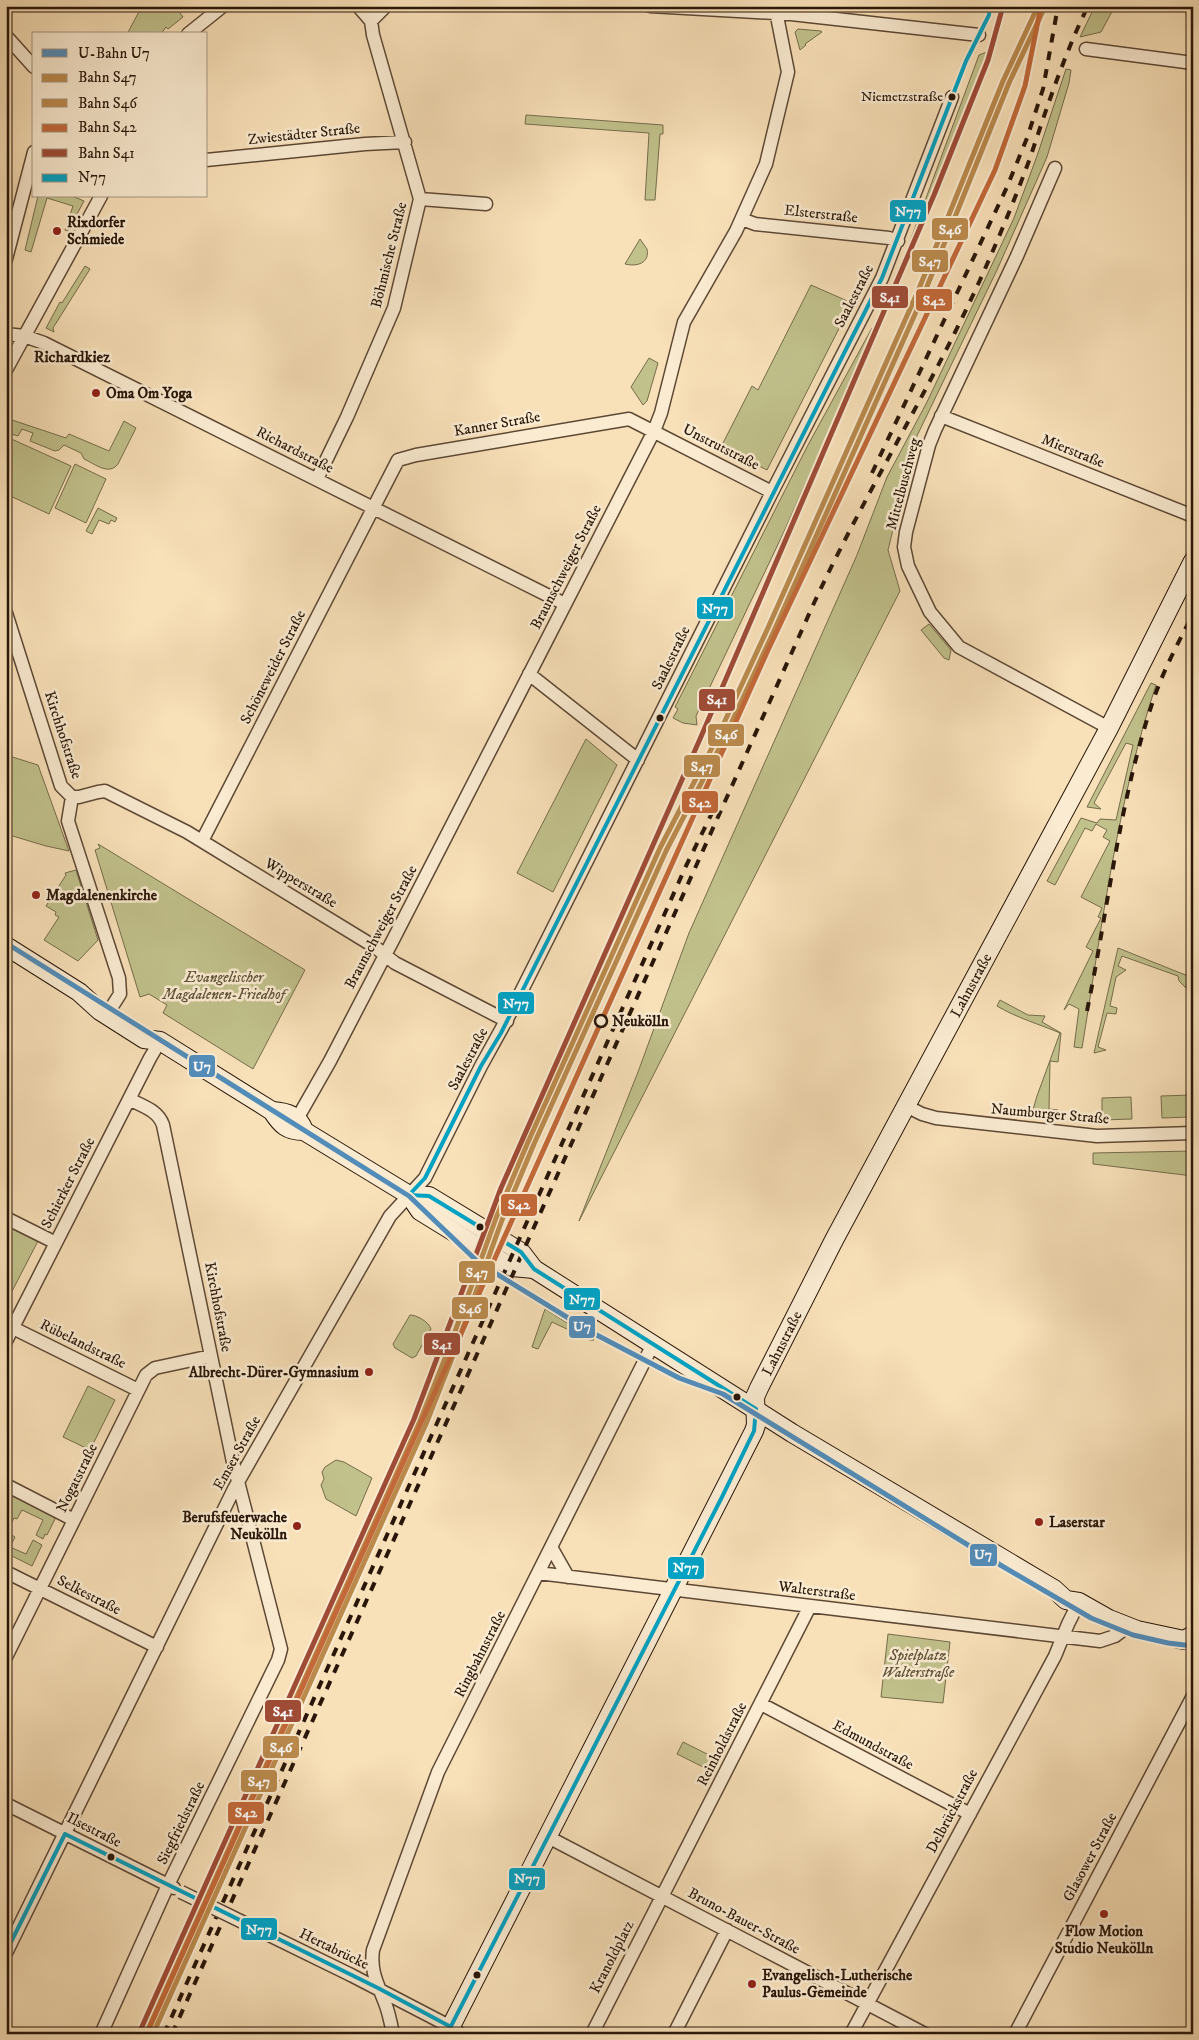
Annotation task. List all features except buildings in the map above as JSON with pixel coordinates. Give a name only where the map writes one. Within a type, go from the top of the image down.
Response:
[{"type":"street","points":[[190,32],[223,6]]},
{"type":"street","name":"Böhmische Straße","points":[[316,479],[347,417],[394,308],[420,199],[371,21],[358,6]]},
{"type":"street","points":[[371,21],[386,6]]},
{"type":"street","points":[[650,6],[776,10],[979,35]]},
{"type":"street","name":"Braunschweiger Straße","points":[[301,1125],[330,1061],[654,431],[661,413],[684,322],[742,219],[766,164],[786,82],[787,64],[776,10]]},
{"type":"street","points":[[6,36],[32,65]]},
{"type":"street","points":[[1086,49],[1193,63]]},
{"type":"street","name":"Saalestraße","points":[[409,1195],[425,1178],[481,1066],[507,1021],[772,492],[882,278],[898,241],[952,97]]},
{"type":"street","name":"Zwiestädter Straße","points":[[208,160],[365,144],[405,142]]},
{"type":"street","points":[[6,259],[32,160]]},
{"type":"street","name":"Mittelbuschweg","points":[[1055,168],[1017,256],[929,445],[906,532],[904,547],[908,566],[930,612],[959,647],[1109,728]]},
{"type":"street","points":[[6,370],[100,198]]},
{"type":"street","points":[[420,199],[486,204]]},
{"type":"street","name":"Elsterstraße","points":[[742,219],[756,224],[889,238],[898,241]]},
{"type":"street","name":"Richardstraße","points":[[6,334],[24,336],[44,343],[566,604]]},
{"type":"street","name":"Mierstraße","points":[[941,416],[1193,516]]},
{"type":"street","name":"Kanner Straße","points":[[373,508],[394,465],[404,457],[623,419],[633,420],[654,431]]},
{"type":"street","name":"Unstrutstraße","points":[[654,431],[772,492]]},
{"type":"street","name":"Schöneweider Straße","points":[[202,841],[373,508]]},
{"type":"street","name":"Lahnstraße","points":[[453,2031],[548,1837],[754,1431],[756,1397],[759,1388],[834,1240],[1109,728],[1193,561]]},
{"type":"street","name":"Kirchhofstraße","points":[[6,613],[60,786],[72,797],[68,821],[120,978],[120,994],[113,1005]]},
{"type":"street","points":[[529,674],[638,760]]},
{"type":"street","name":"Wipperstraße","points":[[72,797],[105,791],[202,841],[373,946],[394,963],[507,1021]]},
{"type":"street","points":[[6,946],[79,992],[113,1005],[150,1028],[160,1041]]},
{"type":"street","points":[[79,992],[100,1012],[140,1036],[160,1041],[272,1111],[286,1112],[301,1125],[409,1195],[420,1211],[501,1261],[512,1266],[534,1270],[652,1346],[1054,1589],[1067,1589],[1072,1592],[1079,1602],[1127,1627],[1147,1633],[1190,1641]]},
{"type":"street","name":"Schierker Straße","points":[[6,1341],[160,1041]]},
{"type":"street","name":"Kirchhofstraße","points":[[129,1099],[153,1111],[161,1119],[238,1482],[278,1638],[280,1655]]},
{"type":"street","name":"Naumburger Straße","points":[[906,1106],[936,1118],[1057,1133],[1104,1136],[1193,1133]]},
{"type":"street","name":"Emser Straße","points":[[6,1953],[238,1482],[390,1216],[409,1195]]},
{"type":"street","points":[[6,1218],[56,1243]]},
{"type":"street","name":"Rübelandstraße","points":[[13,1328],[138,1390]]},
{"type":"street","name":"Ringbahnstraße","points":[[393,2034],[373,1967],[373,1950],[438,1772],[652,1346]]},
{"type":"street","name":"Nogatstraße","points":[[6,1657],[146,1375],[155,1368],[211,1356]]},
{"type":"street","points":[[6,1485],[74,1520]]},
{"type":"street","points":[[550,1546],[568,1577]]},
{"type":"street","name":"Selkestraße","points":[[6,1572],[156,1648]]},
{"type":"street","name":"Walterstraße","points":[[538,1573],[1100,1641],[1114,1636],[1127,1627]]},
{"type":"street","name":"Delbrückstraße","points":[[851,2034],[1055,1656],[1079,1602]]},
{"type":"street","name":"Reinholdstraße","points":[[663,1896],[810,1606]]},
{"type":"street","name":"Siegfriedstraße","points":[[101,2034],[168,1885],[280,1655]]},
{"type":"street","name":"Glasower Straße","points":[[1015,2034],[1193,1696]]},
{"type":"street","name":"Edmundstraße","points":[[761,1704],[970,1814]]},
{"type":"street","name":"Ilsestraße","points":[[6,1804],[168,1885]]},
{"type":"street","name":"Bruno-Bauer-Straße","points":[[548,1837],[925,2034]]},
{"type":"street","name":"Hertabrücke","points":[[168,1885],[378,1988],[453,2031]]},
{"type":"street","name":"Kranoldplatz","points":[[592,2034],[653,1912],[663,1896]]},
{"type":"street","points":[[674,2034],[727,1930]]},
{"type":"green space","points":[[142,6],[175,6],[183,17],[168,29],[166,27],[162,32],[128,32]]},
{"type":"green space","points":[[1095,6],[1115,6],[1101,32],[1080,37]]},
{"type":"green space","points":[[798,29],[822,32],[800,50],[795,32]]},
{"type":"green space","points":[[992,50],[911,245],[909,244],[979,55]]},
{"type":"green space","points":[[1066,69],[1071,70],[1069,83],[1047,157],[997,270],[915,440],[888,550],[900,591],[579,1221],[638,1072],[689,933],[857,555],[887,477],[927,402],[1014,218]]},
{"type":"green space","points":[[526,115],[663,125],[663,134],[660,134],[655,200],[645,200],[649,133],[525,124]]},
{"type":"green space","points":[[38,198],[47,198],[31,252],[25,250]]},
{"type":"green space","points":[[47,198],[77,198],[84,201],[68,231],[65,230],[73,206]]},
{"type":"green space","points":[[640,239],[647,249],[647,258],[642,263],[634,265],[625,264]]},
{"type":"green space","points":[[85,266],[90,269],[53,328],[54,332],[46,328],[60,302],[62,303]]},
{"type":"green space","points":[[811,285],[852,303],[767,470],[721,447],[752,386],[758,390]]},
{"type":"green space","points":[[872,328],[875,329],[782,536],[696,716],[697,725],[683,723],[673,718],[678,709],[675,707],[808,445]]},
{"type":"green space","points":[[649,358],[658,363],[647,401],[643,405],[631,387]]},
{"type":"green space","points":[[12,420],[66,438],[69,434],[109,451],[124,421],[136,428],[118,464],[110,469],[106,469],[84,459],[81,453],[64,445],[55,451],[30,441],[33,433],[22,429],[18,436],[8,433]]},
{"type":"green space","points":[[7,437],[71,466],[49,514],[6,494]]},
{"type":"green space","points":[[75,464],[106,479],[86,523],[55,508]]},
{"type":"green space","points":[[98,508],[117,518],[115,522],[111,520],[109,524],[99,520],[92,534],[86,531]]},
{"type":"green space","points":[[929,624],[951,650],[949,660],[944,658],[921,630]]},
{"type":"green space","points":[[1151,683],[1156,685],[1142,729],[1121,820],[1082,1048],[1074,1047],[1079,1009],[1069,1004],[1064,1010],[1093,951],[1086,947],[1101,918],[1098,917],[1102,908],[1081,897],[1110,841],[1103,837],[1107,830],[1096,824],[1092,831],[1085,828],[1055,885],[1047,881],[1081,818],[1097,823],[1100,819],[1116,820],[1133,745],[1126,743],[1094,803],[1101,809],[1087,807]]},
{"type":"green space","points":[[586,739],[617,765],[553,892],[517,873]]},
{"type":"green space","points":[[6,755],[38,765],[69,851],[6,834]]},
{"type":"green space","name":"Evangelischer Magdalenen-Friedhof","points":[[98,844],[305,970],[253,1069],[163,1013],[167,1005],[149,994],[140,997],[95,850],[100,848]]},
{"type":"green space","points":[[76,870],[98,940],[78,961],[44,940],[59,917],[55,915],[56,912],[46,906],[66,875],[65,873]]},
{"type":"green space","points":[[1118,948],[1193,978],[1193,981],[1189,980],[1186,988],[1179,981],[1178,976],[1122,956],[1118,966],[1126,970],[1116,977],[1110,1006],[1117,1008],[1116,1014],[1107,1013],[1098,1047],[1106,1050],[1094,1053]]},
{"type":"green space","points":[[1000,1000],[1028,1015],[1045,1016],[1042,1022],[1061,1033],[1058,1062],[1050,1061],[1049,1109],[1058,1110],[1058,1116],[1032,1113],[1037,1096],[1060,1033],[997,1006]]},
{"type":"green space","points":[[1193,1092],[1193,1109],[1190,1117],[1162,1118],[1161,1096],[1192,1095]]},
{"type":"green space","points":[[1131,1097],[1132,1119],[1102,1120],[1102,1098]]},
{"type":"green space","points":[[1193,1151],[1193,1176],[1093,1164],[1093,1153]]},
{"type":"green space","points":[[6,1226],[38,1241],[6,1303]]},
{"type":"green space","points":[[545,1309],[594,1340],[590,1340],[552,1322],[538,1349],[532,1347]]},
{"type":"green space","points":[[410,1315],[422,1319],[431,1329],[416,1356],[412,1358],[395,1348],[393,1344]]},
{"type":"green space","points":[[88,1386],[115,1400],[90,1450],[63,1437]]},
{"type":"green space","points":[[336,1460],[344,1462],[372,1478],[356,1516],[326,1499],[321,1485],[324,1479],[322,1472],[325,1467]]},
{"type":"green space","points":[[6,1492],[56,1517],[43,1539],[36,1535],[43,1520],[22,1510],[17,1519],[14,1518],[7,1532],[15,1537],[10,1547],[26,1554],[33,1540],[42,1545],[32,1566],[6,1553]]},
{"type":"green space","name":"Spielplatz Walterstraße","points":[[888,1634],[950,1642],[943,1703],[881,1697]]},
{"type":"green space","points":[[683,1742],[715,1758],[709,1770],[677,1754]]},
{"type":"railway","points":[[872,473],[1007,187],[1027,138],[1043,89],[1058,6]]},
{"type":"railway","points":[[172,2034],[814,603],[854,522],[961,321],[980,280],[1000,235],[1030,158],[1049,100],[1088,6]]},
{"type":"railway","points":[[1087,1011],[1122,818],[1141,741],[1161,681],[1193,614]]},
{"type":"railway","points":[[164,2034],[686,866],[712,813]]},
{"type":"metro line","name":"U7","points":[[6,943],[409,1196],[479,1263],[591,1332],[679,1378],[723,1394],[1002,1566],[1091,1618],[1133,1635],[1168,1643],[1193,1646]]},
{"type":"rail line","name":"S41","points":[[140,2031],[414,1419],[501,1188],[700,739],[934,195],[988,60],[1003,6]]},
{"type":"rail line","name":"S47","points":[[146,2034],[420,1421],[448,1351],[496,1218],[528,1142],[660,848],[717,738],[767,630],[918,291],[1003,81],[1038,6]]},
{"type":"rail line","name":"S42","points":[[148,2031],[768,650],[995,170],[1025,86],[1041,6]]},
{"type":"rail line","name":"S46","points":[[153,2034],[426,1424],[502,1220],[534,1144],[666,851],[723,741],[773,633],[924,294],[1009,83],[1044,9]]},
{"type":"transit line","name":"N77","points":[[409,1195],[425,1178],[481,1066],[501,1033],[882,278],[966,61],[989,15],[990,6]]},
{"type":"transit line","name":"N77","points":[[409,1195],[429,1196],[521,1252],[534,1269],[756,1409]]},
{"type":"transit line","name":"N77","points":[[447,2034],[722,1497],[754,1431],[756,1409]]},
{"type":"transit line","name":"N77","points":[[65,1834],[378,1988],[451,2027]]},
{"type":"transit line","name":"N77","points":[[6,1952],[65,1834]]},
{"type":"place","name":"Niemetzstraße","points":[[952,97]]},
{"type":"place","name":"Rixdorfer Schmiede","points":[[57,231]]},
{"type":"place","name":"Oma Om Yoga","points":[[96,393]]},
{"type":"place","name":"Magdalenenkirche","points":[[36,895]]},
{"type":"place","name":"Neukölln","points":[[601,1021]]},
{"type":"place","name":"Albrecht-Dürer-Gymnasium","points":[[369,1372]]},
{"type":"place","name":"Laserstar","points":[[1039,1522]]},
{"type":"place","name":"Berufsfeuerwache Neukölln","points":[[297,1526]]},
{"type":"place","name":"Flow Motion Studio Neukölln","points":[[1104,1914]]},
{"type":"place","name":"Evangelisch-Lutherische Paulus-Gemeinde","points":[[752,1984]]},
{"type":"district","name":"Richardkiez","points":[[72,357]]}]
